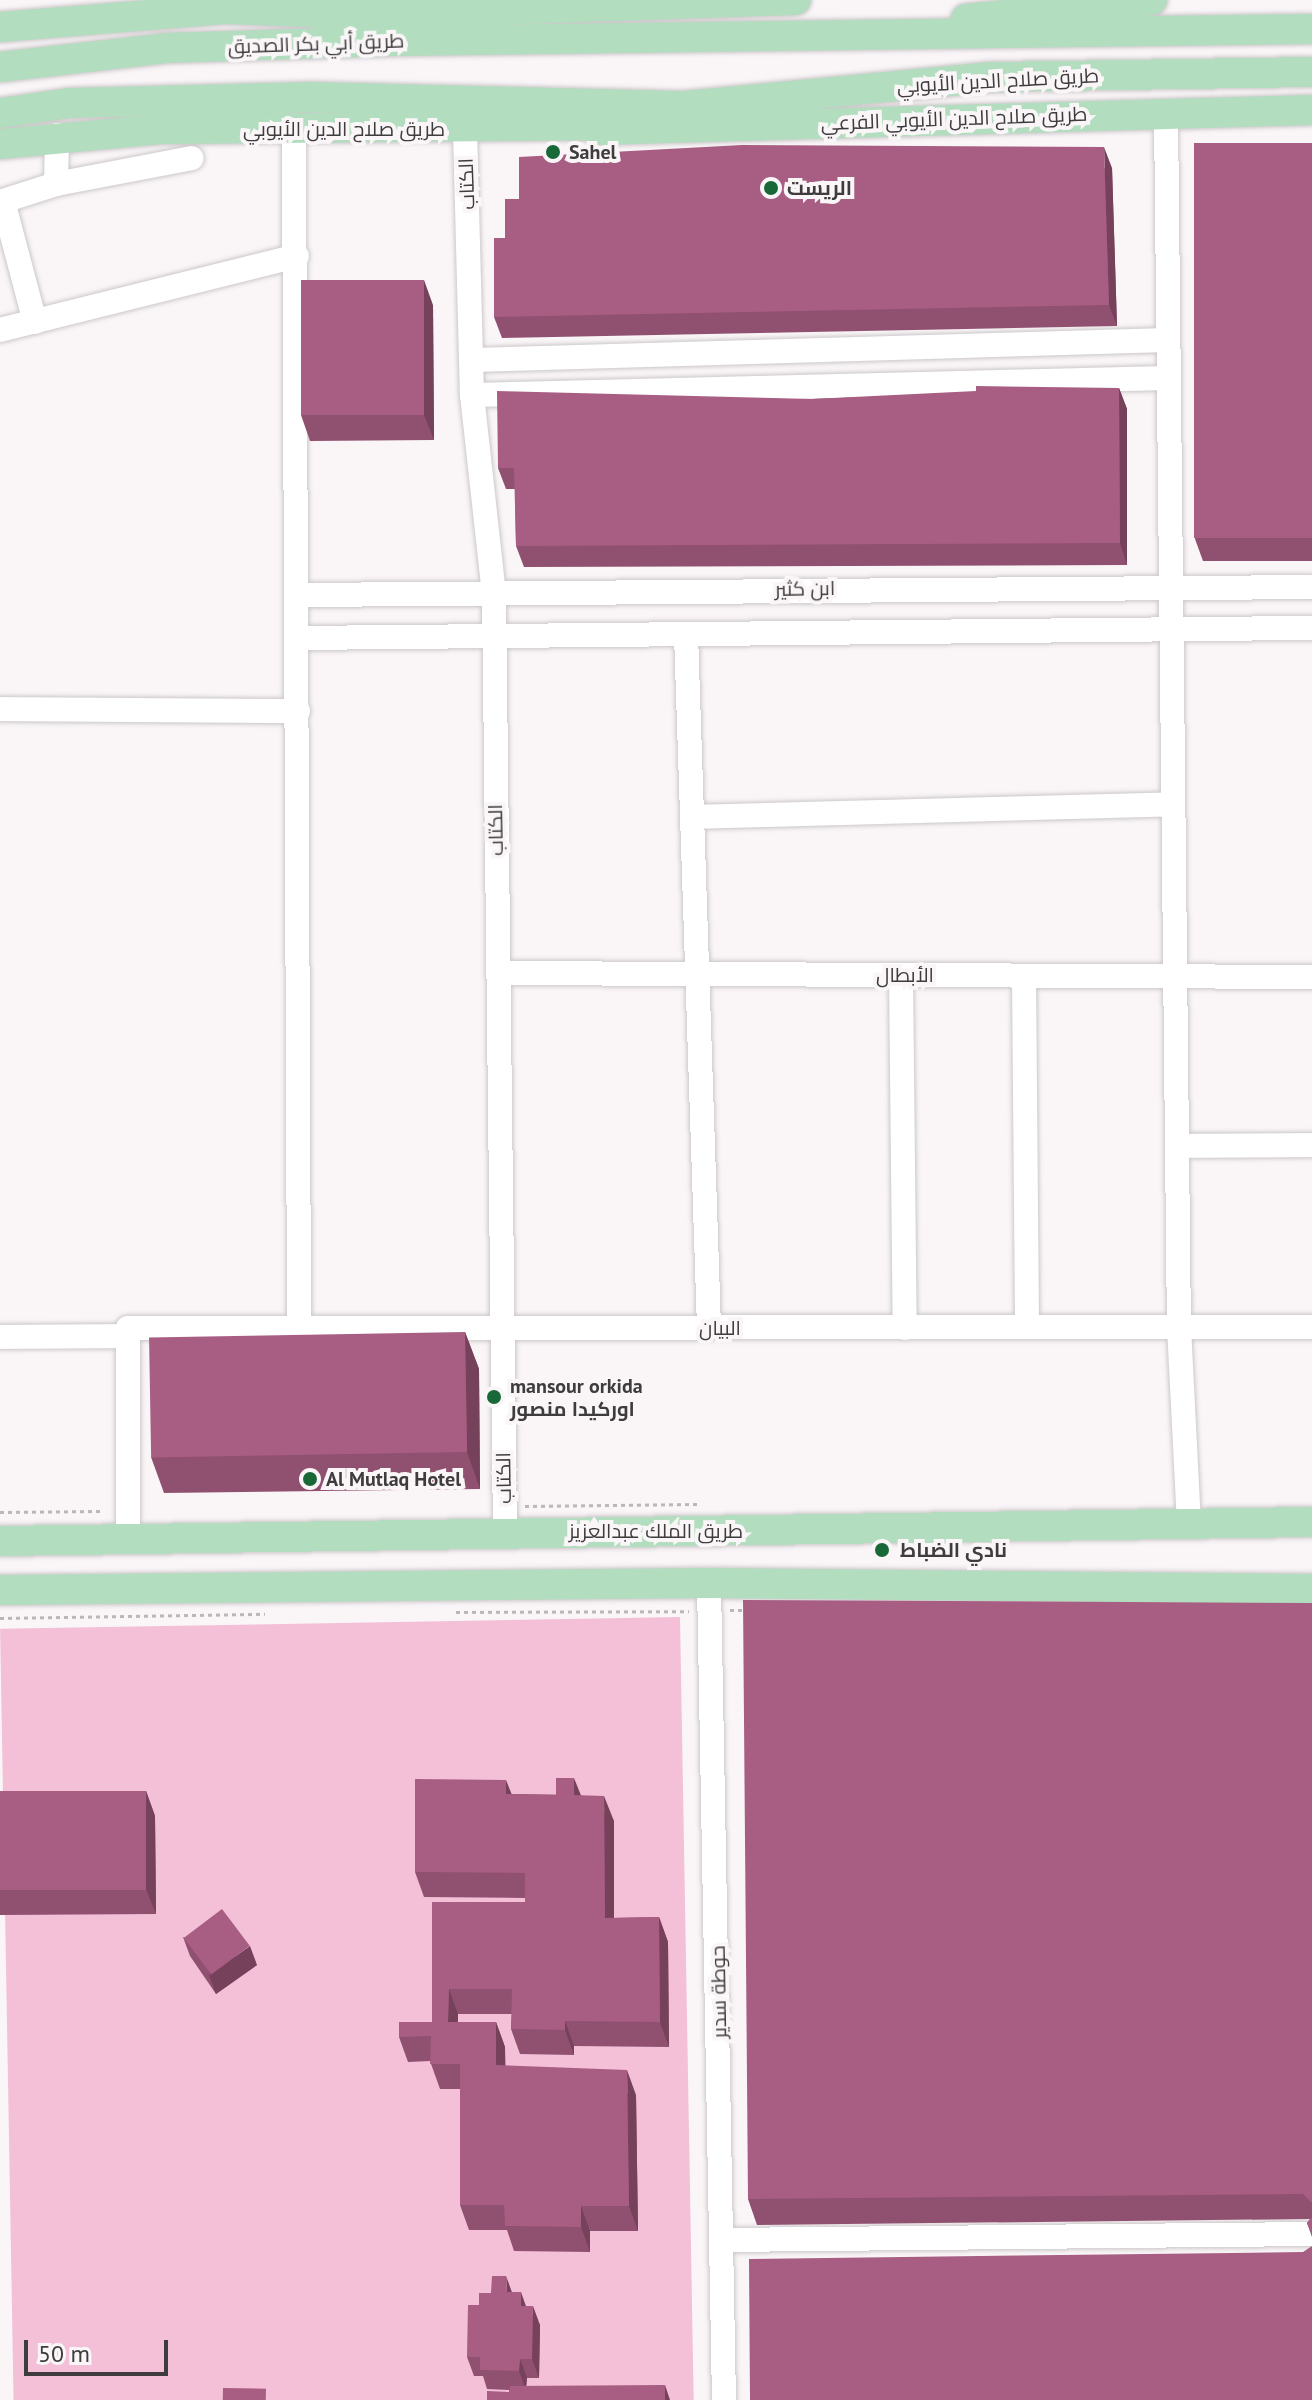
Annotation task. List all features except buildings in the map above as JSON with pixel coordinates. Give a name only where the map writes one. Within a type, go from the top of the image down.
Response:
[{"type":"main road","points":[[0,27],[224,9],[374,14],[796,0]]},
{"type":"main road","points":[[893,33],[1005,11],[1152,0]]},
{"type":"main road","points":[[598,8],[687,42],[893,33],[1312,29]]},
{"type":"main road","points":[[312,44],[374,14]]},
{"type":"main road","name":"طريق أبي بكر الصديق","points":[[0,67],[166,48],[687,42]]},
{"type":"main road","name":"طريق صلاح الدين الأيوبي","points":[[311,97],[685,106],[992,77],[1312,72]]},
{"type":"main road","points":[[0,113],[70,103],[311,97],[377,129]]},
{"type":"main road","name":"طريق صلاح الدين الأيوبي","points":[[0,144],[57,135],[294,128],[597,130],[685,106]]},
{"type":"main road","name":"طريق صلاح الدين الأيوبي الفرعي","points":[[597,130],[1312,110]]},
{"type":"main road","name":"طريق الملك عبدالعزيز","points":[[0,1541],[505,1532],[1189,1527],[1312,1522]]},
{"type":"main road","points":[[0,1590],[703,1597],[1312,1589]]},
{"type":"street","points":[[1166,112],[1169,629],[1179,1327],[1189,1527]]},
{"type":"street","points":[[294,128],[297,256],[299,1328]]},
{"type":"street","name":"الكتاب","points":[[465,130],[472,395],[494,593],[505,1532]]},
{"type":"street","points":[[56,184],[57,135]]},
{"type":"street","points":[[35,322],[2,201],[56,184],[192,158]]},
{"type":"street","points":[[0,330],[297,256]]},
{"type":"street","points":[[473,360],[1167,340]]},
{"type":"street","points":[[472,395],[1167,378]]},
{"type":"street","name":"ابن كثير","points":[[298,595],[1312,587]]},
{"type":"street","points":[[298,638],[1312,628]]},
{"type":"street","points":[[686,634],[709,1328]]},
{"type":"street","points":[[0,709],[298,711]]},
{"type":"street","points":[[692,817],[1173,804]]},
{"type":"street","name":"الأبطال","points":[[499,973],[1312,977]]},
{"type":"street","points":[[901,975],[905,1328]]},
{"type":"street","points":[[1024,976],[1027,1327]]},
{"type":"street","points":[[1178,1146],[1312,1145]]},
{"type":"street","name":"البيان","points":[[0,1337],[299,1328],[1312,1327]]},
{"type":"street","points":[[128,1332],[128,1538]]},
{"type":"street","name":"حوطة سدير","points":[[703,1597],[724,2400]]},
{"type":"street","points":[[722,2240],[1312,2234]]},
{"type":"street","points":[[723,2270],[755,2269]]},
{"type":"path","points":[[0,1512],[102,1511]]},
{"type":"path","points":[[442,1612],[703,1597]]},
{"type":"path","points":[[0,1618],[275,1614]]},
{"type":"shaded area","points":[[680,1617],[694,2400],[14,2400],[0,1629]]},
{"type":"place","name":"Sahel","points":[[553,152]]},
{"type":"place","name":"الريست","points":[[771,188]]},
{"type":"place","name":"mansour orkida اوركيدا منصور","points":[[494,1397]]},
{"type":"place","name":"Al Mutlaq Hotel","points":[[310,1479]]},
{"type":"place","name":"نادي الضباط","points":[[882,1550]]}]
